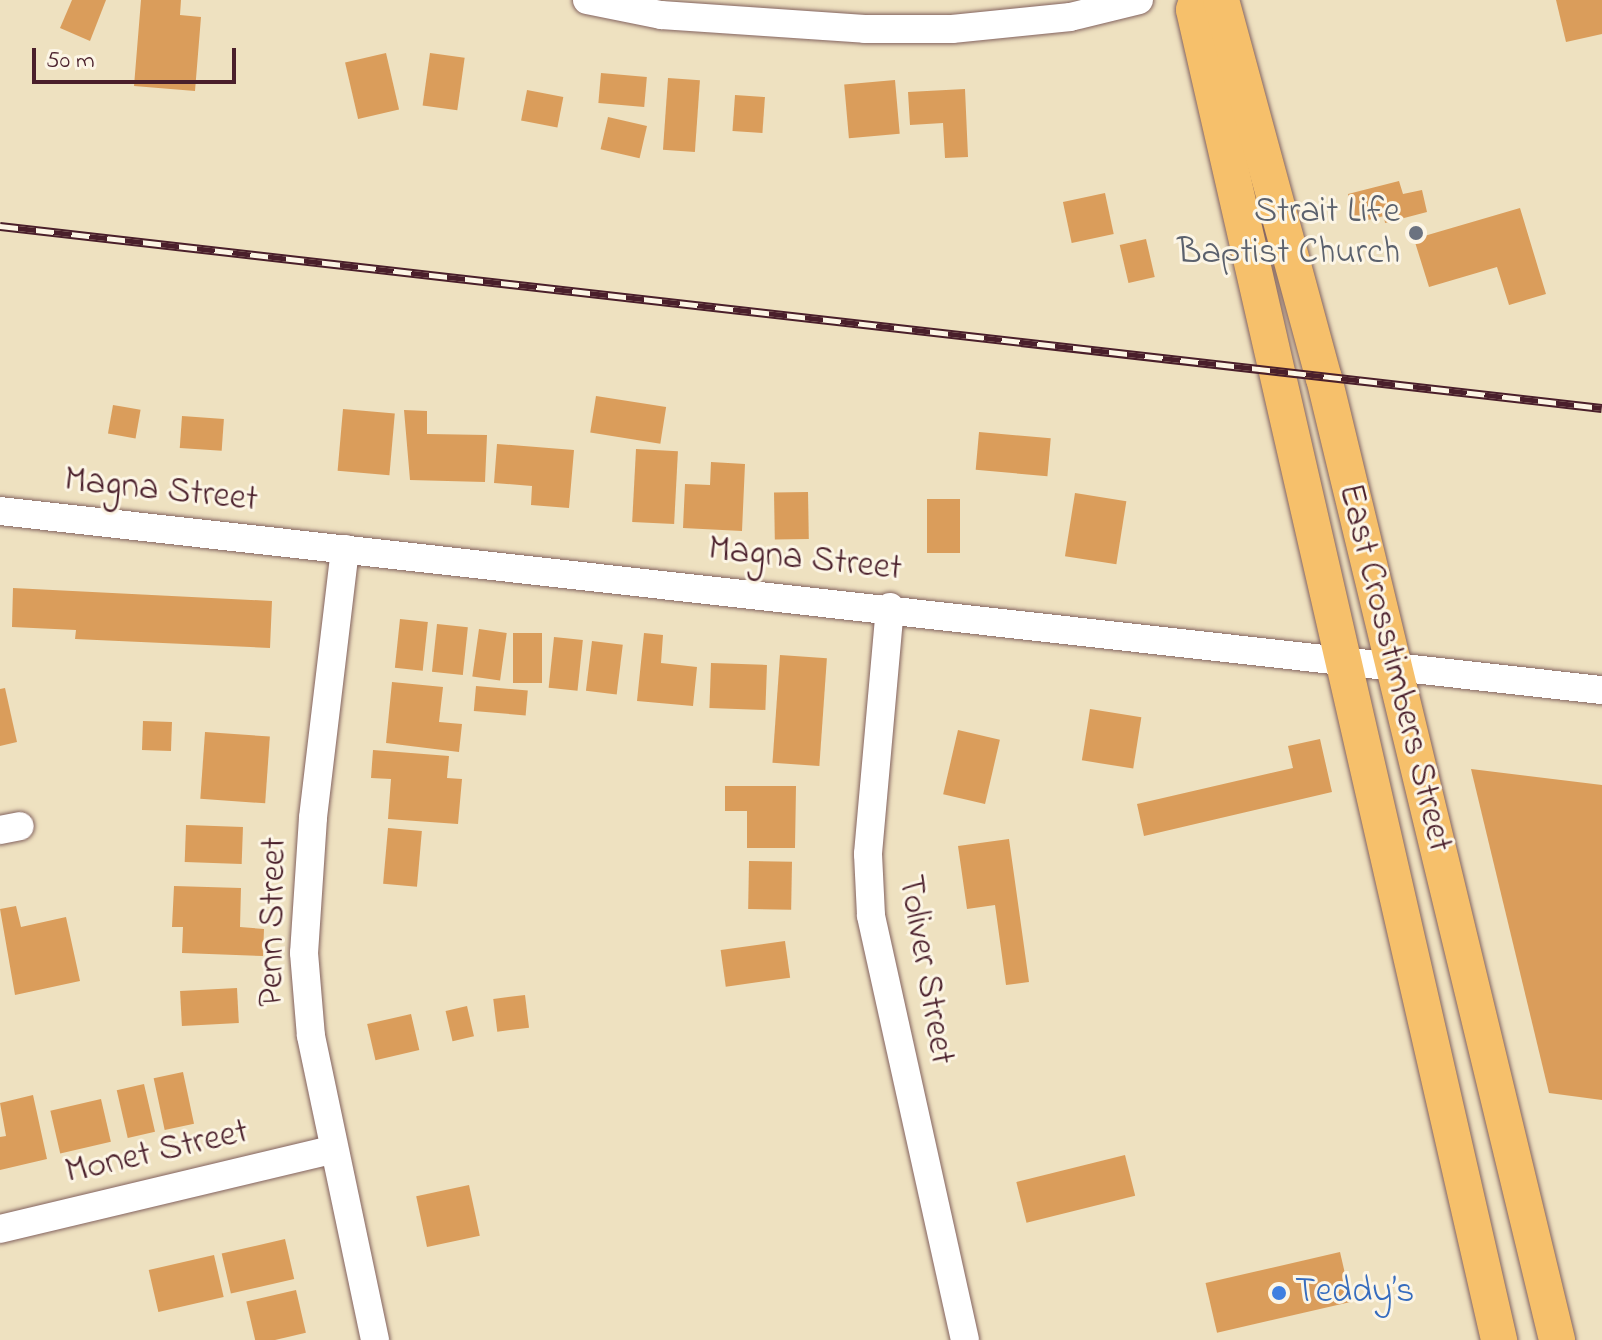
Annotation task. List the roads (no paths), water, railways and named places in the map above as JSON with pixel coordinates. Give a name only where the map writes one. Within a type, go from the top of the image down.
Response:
[{"type":"main road","name":"East Crosstimbers Street","points":[[1197,0],[1194,10],[1346,659],[1499,1340]]},
{"type":"main road","name":"East Crosstimbers Street","points":[[1221,0],[1270,166],[1557,1340]]},
{"type":"street","points":[[587,0],[661,15],[737,8],[865,29],[952,29],[1070,17],[1139,0]]},
{"type":"street","name":"Magna Street","points":[[0,511],[890,607],[1602,690]]},
{"type":"street","name":"Penn Street","points":[[345,549],[313,818],[304,953],[311,1036],[332,1150],[375,1340]]},
{"type":"street","name":"Toliver Street","points":[[890,607],[868,854],[871,916],[965,1340]]},
{"type":"street","name":"Monet Street","points":[[0,1229],[332,1150]]},
{"type":"railway","points":[[0,226],[1602,408]]},
{"type":"place","name":"Strait Life Baptist Church","points":[[1416,233]]},
{"type":"place","name":"Teddy’s","points":[[1279,1293]]}]
